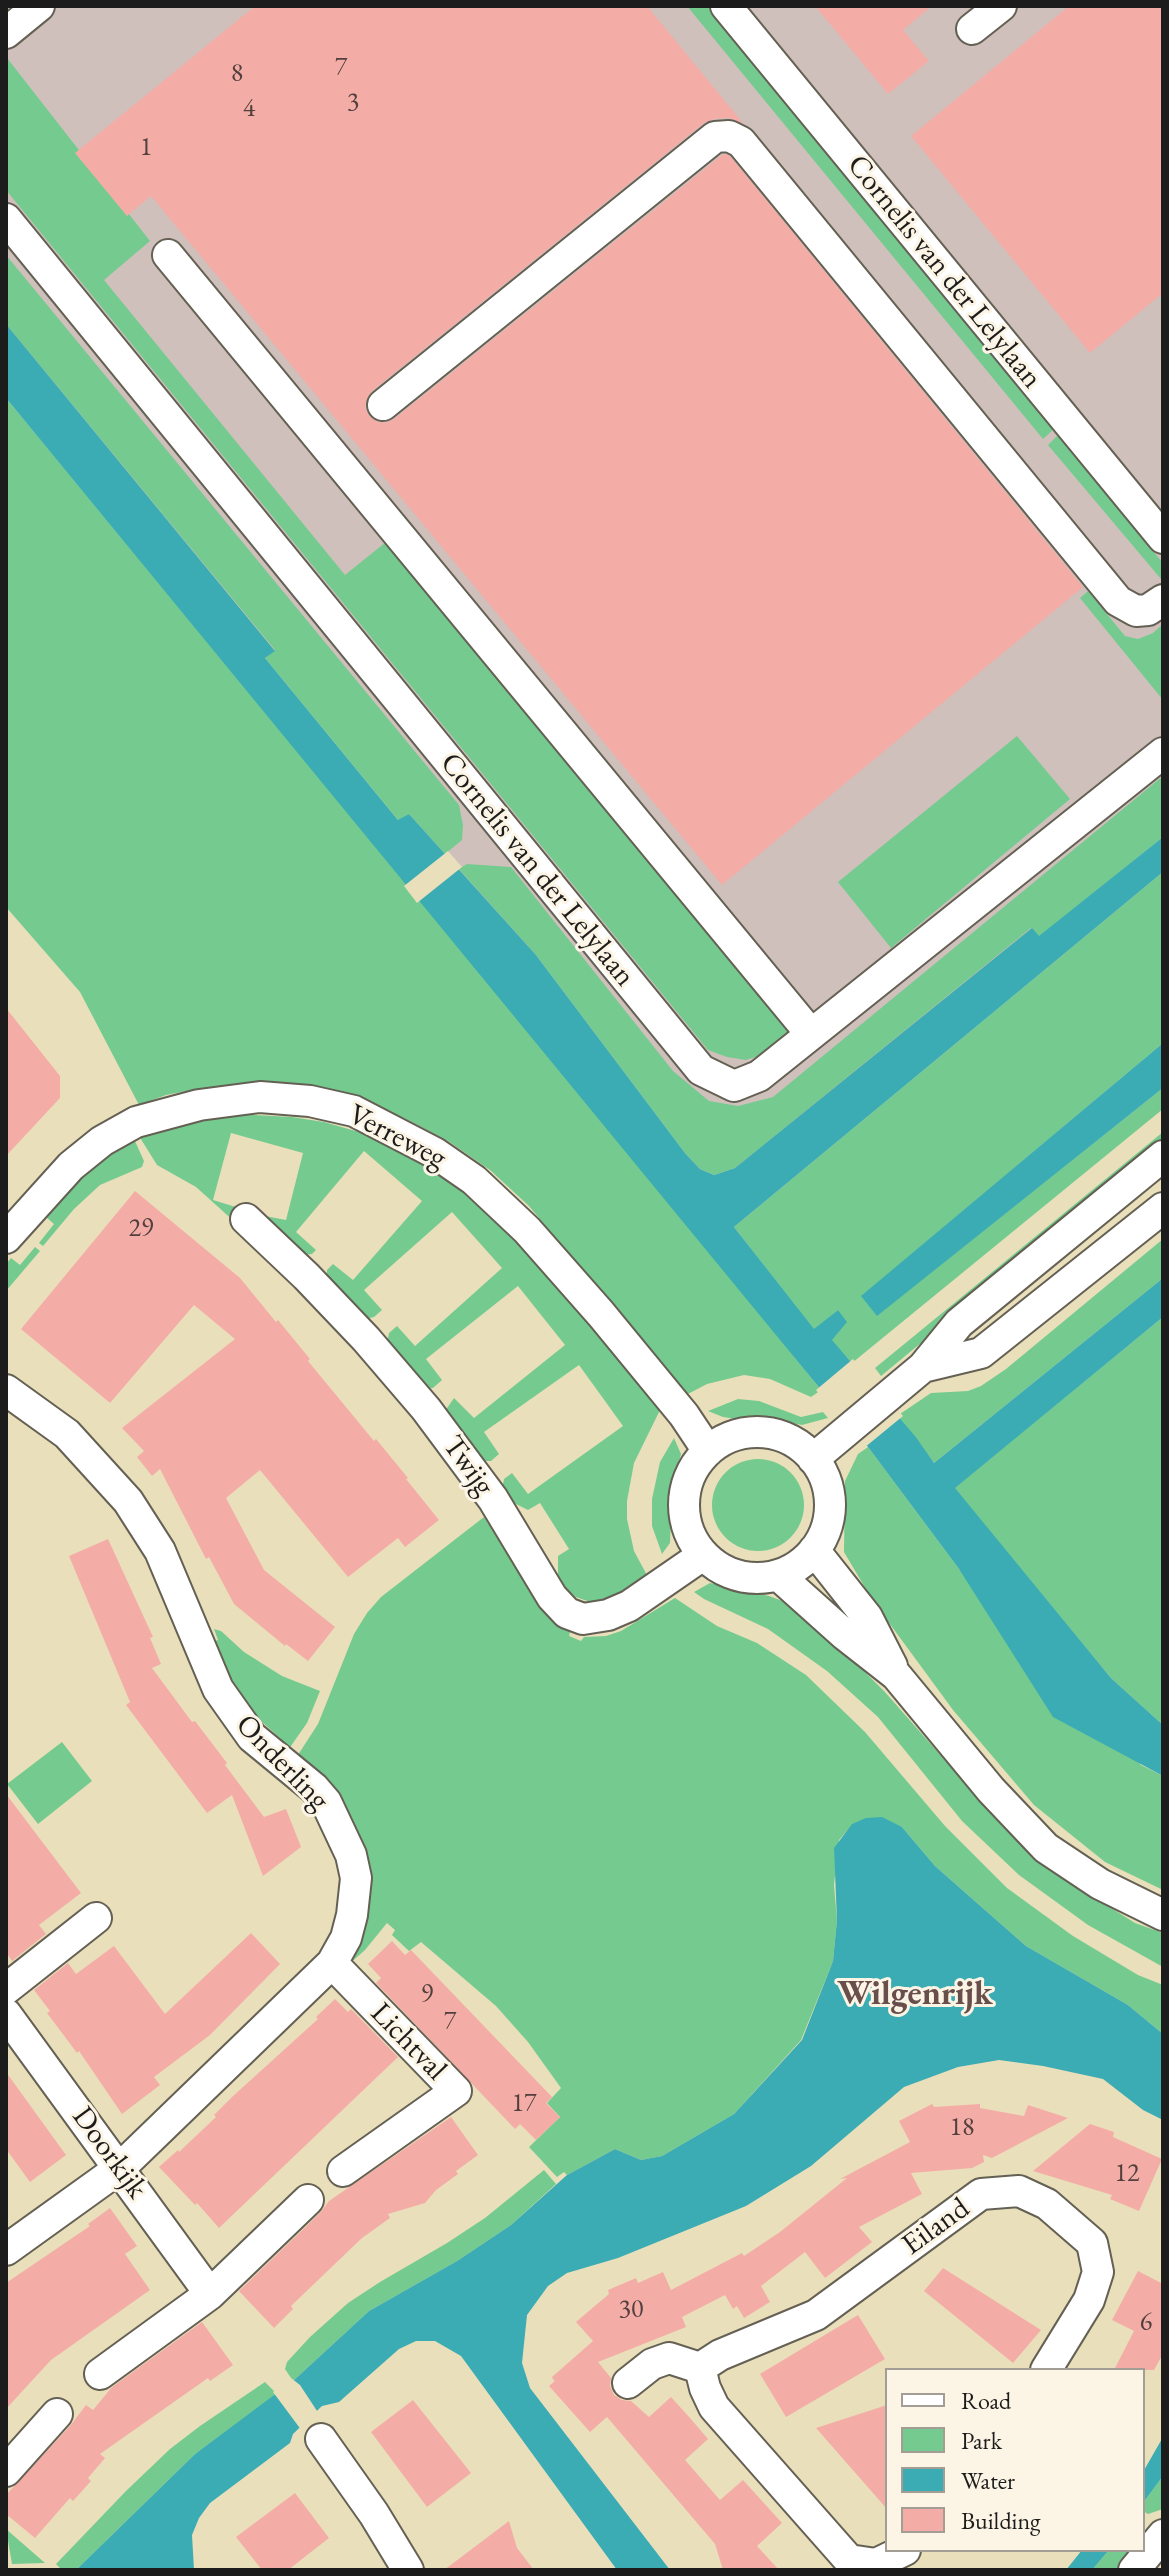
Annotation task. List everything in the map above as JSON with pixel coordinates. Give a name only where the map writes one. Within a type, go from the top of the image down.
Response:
[{"type":"street","points":[[6,33],[39,6]]},
{"type":"street","name":"Cornelis van der Lelylaan","points":[[726,6],[1163,538]]},
{"type":"street","points":[[972,29],[1001,6]]},
{"type":"street","points":[[383,405],[715,137],[729,136],[741,142],[1118,601],[1136,611],[1148,610],[1163,600]]},
{"type":"street","name":"Cornelis van der Lelylaan","points":[[6,219],[701,1070],[734,1086],[759,1076],[1163,753]]},
{"type":"street","points":[[168,255],[811,1034]]},
{"type":"street","name":"Verreweg","points":[[6,1238],[71,1166],[102,1141],[136,1122],[199,1105],[260,1097],[310,1101],[354,1111],[435,1153],[474,1180],[527,1230],[621,1338],[684,1415],[708,1451]]},
{"type":"street","points":[[813,1459],[923,1367],[959,1323],[1163,1156]]},
{"type":"street","points":[[923,1367],[981,1353],[1163,1208]]},
{"type":"street","name":"Twijg","points":[[246,1219],[285,1254],[356,1328],[426,1409],[493,1499],[552,1597],[567,1613],[583,1619],[608,1615],[629,1606],[703,1555]]},
{"type":"street","name":"Onderling","points":[[6,1390],[67,1434],[128,1501],[160,1551],[218,1689],[252,1737],[314,1788],[326,1802],[351,1855],[356,1878],[346,1938],[332,1963],[120,2168],[6,2250]]},
{"type":"street","points":[[762,1432],[795,1443],[813,1459],[825,1480],[830,1504],[826,1528],[814,1550],[798,1566],[778,1575],[755,1578],[732,1574],[703,1555],[686,1525],[684,1502],[688,1479],[708,1451],[739,1434],[762,1432]]},
{"type":"street","points":[[814,1550],[867,1617],[896,1675]]},
{"type":"street","points":[[778,1575],[845,1635],[896,1675],[991,1790],[1046,1848],[1100,1884],[1163,1915]]},
{"type":"street","points":[[6,1989],[96,1918]]},
{"type":"street","name":"Lichtval","points":[[332,1963],[456,2091],[343,2171]]},
{"type":"street","name":"Doorkijk","points":[[6,2014],[210,2294]]},
{"type":"street","name":"Eiland","points":[[700,2368],[720,2355],[816,2315],[981,2194],[1019,2191],[1047,2204],[1092,2243],[1098,2272],[1089,2300],[1047,2368]]},
{"type":"street","points":[[100,2374],[210,2294],[308,2200]]},
{"type":"street","points":[[628,2383],[652,2364],[669,2358],[700,2368],[714,2407],[843,2565],[876,2564],[901,2552]]},
{"type":"street","points":[[6,2471],[57,2414]]},
{"type":"street","points":[[321,2439],[374,2514],[408,2570]]},
{"type":"street","points":[[1134,2570],[1145,2552]]},
{"type":"shaded area","points":[[6,6],[1163,6],[1163,837],[735,1168],[409,814],[6,324]]},
{"type":"green space","points":[[687,6],[708,6],[1054,429],[1043,439]]},
{"type":"green space","points":[[7,58],[150,241],[104,280],[345,575],[386,542],[790,1034],[768,1053],[746,1060],[708,1050],[6,190]]},
{"type":"green space","points":[[6,255],[459,805],[462,840],[445,854],[409,814],[399,821],[265,658],[275,650],[6,324]]},
{"type":"green space","points":[[6,398],[821,1390],[811,1397],[770,1379],[744,1375],[707,1384],[686,1395],[529,1206],[490,1170],[448,1141],[375,1106],[247,1085],[197,1089],[166,1095],[139,1105],[80,992],[6,907]]},
{"type":"green space","points":[[1058,435],[1162,562],[1161,579],[1048,445]]},
{"type":"green space","points":[[1088,591],[1125,636],[1138,639],[1153,633],[1163,624],[1163,700],[1080,598]]},
{"type":"green space","points":[[1017,736],[1070,799],[891,948],[838,882]]},
{"type":"green space","points":[[1163,776],[1163,837],[1039,937],[1031,928],[735,1168],[714,1175],[700,1169],[685,1153],[536,955],[459,869],[467,864],[511,867],[673,1071],[709,1101],[738,1106],[773,1097]]},
{"type":"green space","points":[[1163,872],[1163,1043],[862,1296],[877,1315],[1163,1088],[1163,1109],[852,1363],[831,1340],[838,1310],[814,1330],[734,1227]]},
{"type":"green space","points":[[234,1114],[324,1122],[395,1146],[464,1187],[520,1240],[660,1410],[634,1463],[627,1501],[627,1519],[634,1551],[648,1577],[606,1603],[576,1597],[563,1587],[558,1578],[558,1556],[569,1549],[540,1503],[528,1510],[510,1501],[502,1489],[504,1479],[512,1473],[528,1494],[623,1426],[579,1365],[484,1432],[499,1454],[491,1461],[481,1461],[445,1411],[454,1398],[474,1418],[565,1345],[518,1286],[426,1359],[442,1380],[433,1388],[426,1389],[387,1343],[389,1333],[397,1326],[415,1346],[502,1268],[452,1212],[364,1290],[382,1310],[366,1319],[327,1279],[327,1270],[333,1264],[353,1280],[422,1201],[364,1151],[296,1232],[316,1250],[304,1255],[262,1217],[286,1220],[303,1153],[231,1133],[213,1200],[239,1208],[236,1223],[196,1187],[157,1165],[139,1136],[182,1120]]},
{"type":"green space","points":[[1163,1132],[1163,1143],[881,1376],[875,1368]]},
{"type":"green space","points":[[134,1139],[144,1161],[142,1167],[100,1185],[74,1209],[43,1246],[39,1243],[54,1224],[46,1217],[60,1199],[101,1159]]},
{"type":"green space","points":[[1163,1239],[1163,1278],[934,1463],[897,1416],[931,1393],[968,1391],[981,1386],[1006,1369]]},
{"type":"green space","points":[[35,1247],[40,1251],[6,1291],[6,1264],[11,1258],[20,1265]]},
{"type":"green space","points":[[1163,1317],[1163,1725],[1111,1678],[954,1488]]},
{"type":"green space","points":[[738,1399],[759,1401],[801,1417],[823,1412],[828,1418],[802,1425],[770,1419],[742,1420],[708,1411]]},
{"type":"green space","points":[[674,1438],[681,1454],[672,1493],[670,1543],[662,1554],[652,1526],[652,1499],[660,1462]]},
{"type":"green space","points":[[868,1447],[959,1569],[1141,1765],[1163,1776],[1163,1890],[1105,1862],[1034,1805],[953,1710],[873,1601],[844,1552],[845,1481],[858,1454]]},
{"type":"green space","points":[[758,1459],[776,1462],[791,1472],[801,1487],[804,1505],[801,1523],[791,1538],[776,1548],[758,1551],[740,1548],[725,1538],[715,1523],[712,1505],[715,1487],[725,1472],[740,1462]]},
{"type":"green space","points":[[484,1517],[547,1614],[570,1632],[569,1636],[581,1641],[584,1637],[606,1636],[621,1631],[675,1598],[717,1626],[757,1643],[806,1675],[865,1732],[945,1826],[1007,1888],[1073,1936],[1138,1975],[1163,1985],[1163,2034],[1128,2005],[1026,1946],[935,1866],[902,1827],[852,1825],[839,1840],[834,1885],[837,1920],[833,1961],[801,2040],[734,2114],[662,2156],[641,2160],[615,2149],[567,2175],[564,2172],[557,2177],[529,2147],[560,2117],[547,2103],[561,2088],[528,2042],[496,2006],[421,1942],[409,1951],[392,1935],[395,1930],[387,1923],[348,1965],[364,1881],[371,1877],[371,1867],[363,1868],[294,1761],[318,1724],[354,1634],[367,1613],[381,1597]]},
{"type":"green space","points":[[710,1583],[769,1596],[799,1607],[884,1691],[988,1809],[1052,1871],[1135,1923],[1163,1933],[1163,1967],[1088,1925],[1019,1875],[962,1821],[878,1717],[827,1671],[768,1629],[694,1592]]},
{"type":"green space","points":[[214,1629],[282,1676],[320,1691],[307,1723],[286,1753],[281,1739],[260,1720],[247,1717],[205,1644],[218,1640]]},
{"type":"green space","points":[[62,1742],[92,1781],[38,1824],[7,1784]]},
{"type":"green space","points":[[544,2170],[556,2184],[511,2225],[457,2261],[369,2311],[293,2381],[285,2369],[287,2362],[348,2303],[485,2218]]},
{"type":"green space","points":[[265,2382],[277,2394],[195,2454],[76,2570],[62,2570],[56,2564],[170,2449]]},
{"type":"green space","points":[[1163,2476],[1163,2509],[1148,2514],[1145,2512],[1145,2500]]},
{"type":"green space","points":[[6,2529],[45,2563],[12,2564]]},
{"type":"green space","points":[[1107,2552],[1131,2552],[1119,2570],[1092,2570]]},
{"type":"water","points":[[6,324],[275,651],[265,658],[398,820],[409,814],[536,955],[700,1169],[714,1175],[735,1168],[1032,928],[1039,936],[1163,837],[1163,872],[734,1227],[814,1329],[838,1310],[847,1322],[832,1340],[915,1436],[934,1463],[1163,1278],[1163,1317],[955,1488],[1111,1678],[1163,1725],[1163,1776],[1053,1717],[959,1569],[868,1447],[6,398]]},
{"type":"water","points":[[1163,1043],[1163,1088],[877,1316],[861,1296]]},
{"type":"water","points":[[882,1817],[902,1827],[935,1866],[1026,1946],[1128,2005],[1163,2034],[1163,2120],[1143,2110],[1103,2079],[999,2060],[958,2067],[904,2087],[811,2166],[746,2206],[618,2258],[567,2273],[548,2286],[527,2315],[522,2363],[530,2388],[670,2570],[617,2570],[461,2356],[435,2341],[416,2341],[399,2349],[339,2402],[322,2406],[293,2434],[290,2443],[210,2503],[192,2535],[194,2570],[76,2570],[195,2454],[293,2381],[369,2311],[457,2261],[511,2225],[567,2175],[615,2149],[641,2160],[662,2156],[734,2114],[802,2040],[833,1961],[837,1920],[834,1848],[852,1824],[866,1818]]},
{"type":"water","points":[[1163,2437],[1163,2476],[1145,2500],[1145,2468]]},
{"type":"water","points":[[1080,2552],[1107,2552],[1092,2570],[1066,2570]]},
{"type":"pier","points":[[448,851],[462,867],[417,903],[404,886]]},
{"type":"pier","points":[[853,1359],[903,1416],[864,1448],[816,1390]]},
{"type":"pier","points":[[291,2378],[300,2385],[319,2414],[302,2431],[273,2392]]},
{"type":"building","points":[[255,6],[647,6],[743,123],[728,118],[704,123],[372,391],[365,407],[369,416],[376,421],[385,423],[394,419],[725,154],[730,156],[1083,587],[722,885],[151,196],[127,216],[75,153]]},
{"type":"building","points":[[815,6],[932,6],[903,30],[929,61],[888,94]]},
{"type":"building","points":[[1069,6],[1163,6],[1163,293],[1090,353],[911,136]]},
{"type":"building","points":[[6,1008],[60,1076],[60,1098],[6,1156]]},
{"type":"building","points":[[135,1191],[240,1278],[276,1322],[278,1320],[374,1441],[376,1439],[439,1520],[405,1547],[398,1538],[348,1577],[260,1470],[226,1498],[264,1570],[335,1627],[308,1661],[234,1604],[209,1557],[206,1559],[160,1469],[152,1476],[137,1457],[144,1451],[122,1428],[235,1339],[194,1305],[110,1403],[21,1329]]},
{"type":"building","points":[[108,1539],[153,1637],[150,1638],[161,1664],[152,1668],[227,1763],[225,1765],[264,1817],[286,1809],[301,1847],[263,1876],[232,1795],[207,1813],[126,1705],[130,1702],[69,1556]]},
{"type":"building","points":[[6,1794],[81,1893],[39,1925],[46,1934],[12,1961],[6,1952]]},
{"type":"building","points":[[251,1933],[280,1964],[210,2035],[154,2077],[160,2085],[122,2114],[79,2051],[77,2053],[47,2013],[50,2011],[34,1990],[68,1963],[76,1974],[114,1946],[165,2014]]},
{"type":"building","points":[[392,1941],[405,1955],[411,1950],[552,2097],[546,2103],[560,2117],[536,2140],[520,2124],[515,2129],[376,1983],[381,1978],[368,1964]]},
{"type":"building","points":[[335,1999],[348,2012],[351,2009],[398,2057],[219,2228],[159,2167],[216,2117],[214,2115],[232,2097],[318,2019],[316,2017]]},
{"type":"building","points":[[6,2072],[66,2155],[30,2182],[6,2149]]},
{"type":"building","points":[[932,2104],[934,2107],[980,2104],[980,2108],[1024,2116],[1028,2105],[1068,2118],[992,2158],[983,2155],[984,2162],[972,2168],[911,2173],[922,2194],[859,2227],[872,2242],[825,2278],[805,2252],[761,2286],[770,2302],[744,2318],[737,2306],[733,2309],[725,2295],[682,2317],[686,2327],[598,2362],[611,2378],[614,2395],[631,2401],[649,2417],[671,2397],[690,2418],[708,2439],[685,2460],[720,2500],[743,2480],[782,2523],[757,2546],[779,2570],[723,2570],[715,2544],[607,2417],[590,2432],[549,2386],[556,2380],[552,2377],[593,2341],[576,2322],[609,2294],[608,2290],[636,2278],[638,2283],[663,2272],[671,2290],[742,2253],[744,2256],[780,2232],[847,2178],[840,2179],[910,2142],[899,2121]]},
{"type":"building","points":[[451,2117],[478,2155],[456,2171],[458,2174],[436,2190],[425,2203],[388,2214],[390,2218],[362,2238],[291,2306],[293,2309],[274,2328],[239,2291],[329,2201]]},
{"type":"building","points":[[1090,2124],[1114,2132],[1113,2137],[1162,2159],[1139,2211],[1110,2199],[1112,2195],[1033,2171]]},
{"type":"building","points":[[110,2208],[137,2246],[125,2254],[150,2290],[51,2360],[6,2409],[6,2283],[90,2226],[88,2224]]},
{"type":"building","points":[[943,2268],[1041,2330],[1013,2363],[924,2291]]},
{"type":"building","points":[[1138,2271],[1163,2284],[1163,2354],[1154,2370],[1115,2368],[1134,2331],[1112,2320]]},
{"type":"building","points":[[858,2315],[885,2359],[786,2417],[760,2374]]},
{"type":"building","points":[[202,2322],[233,2365],[210,2381],[208,2378],[100,2454],[105,2458],[88,2478],[91,2481],[73,2501],[70,2498],[35,2538],[6,2514],[6,2495],[86,2405],[93,2410],[112,2387]]},
{"type":"building","points":[[413,2400],[471,2473],[427,2507],[371,2432]]},
{"type":"building","points":[[885,2406],[885,2507],[816,2428]]},
{"type":"building","points":[[295,2493],[329,2538],[288,2570],[262,2570],[236,2537]]},
{"type":"building","points":[[509,2521],[517,2548],[534,2570],[444,2570]]},
{"type":"district","name":"Wilgenrijk","points":[[915,1995]]}]
